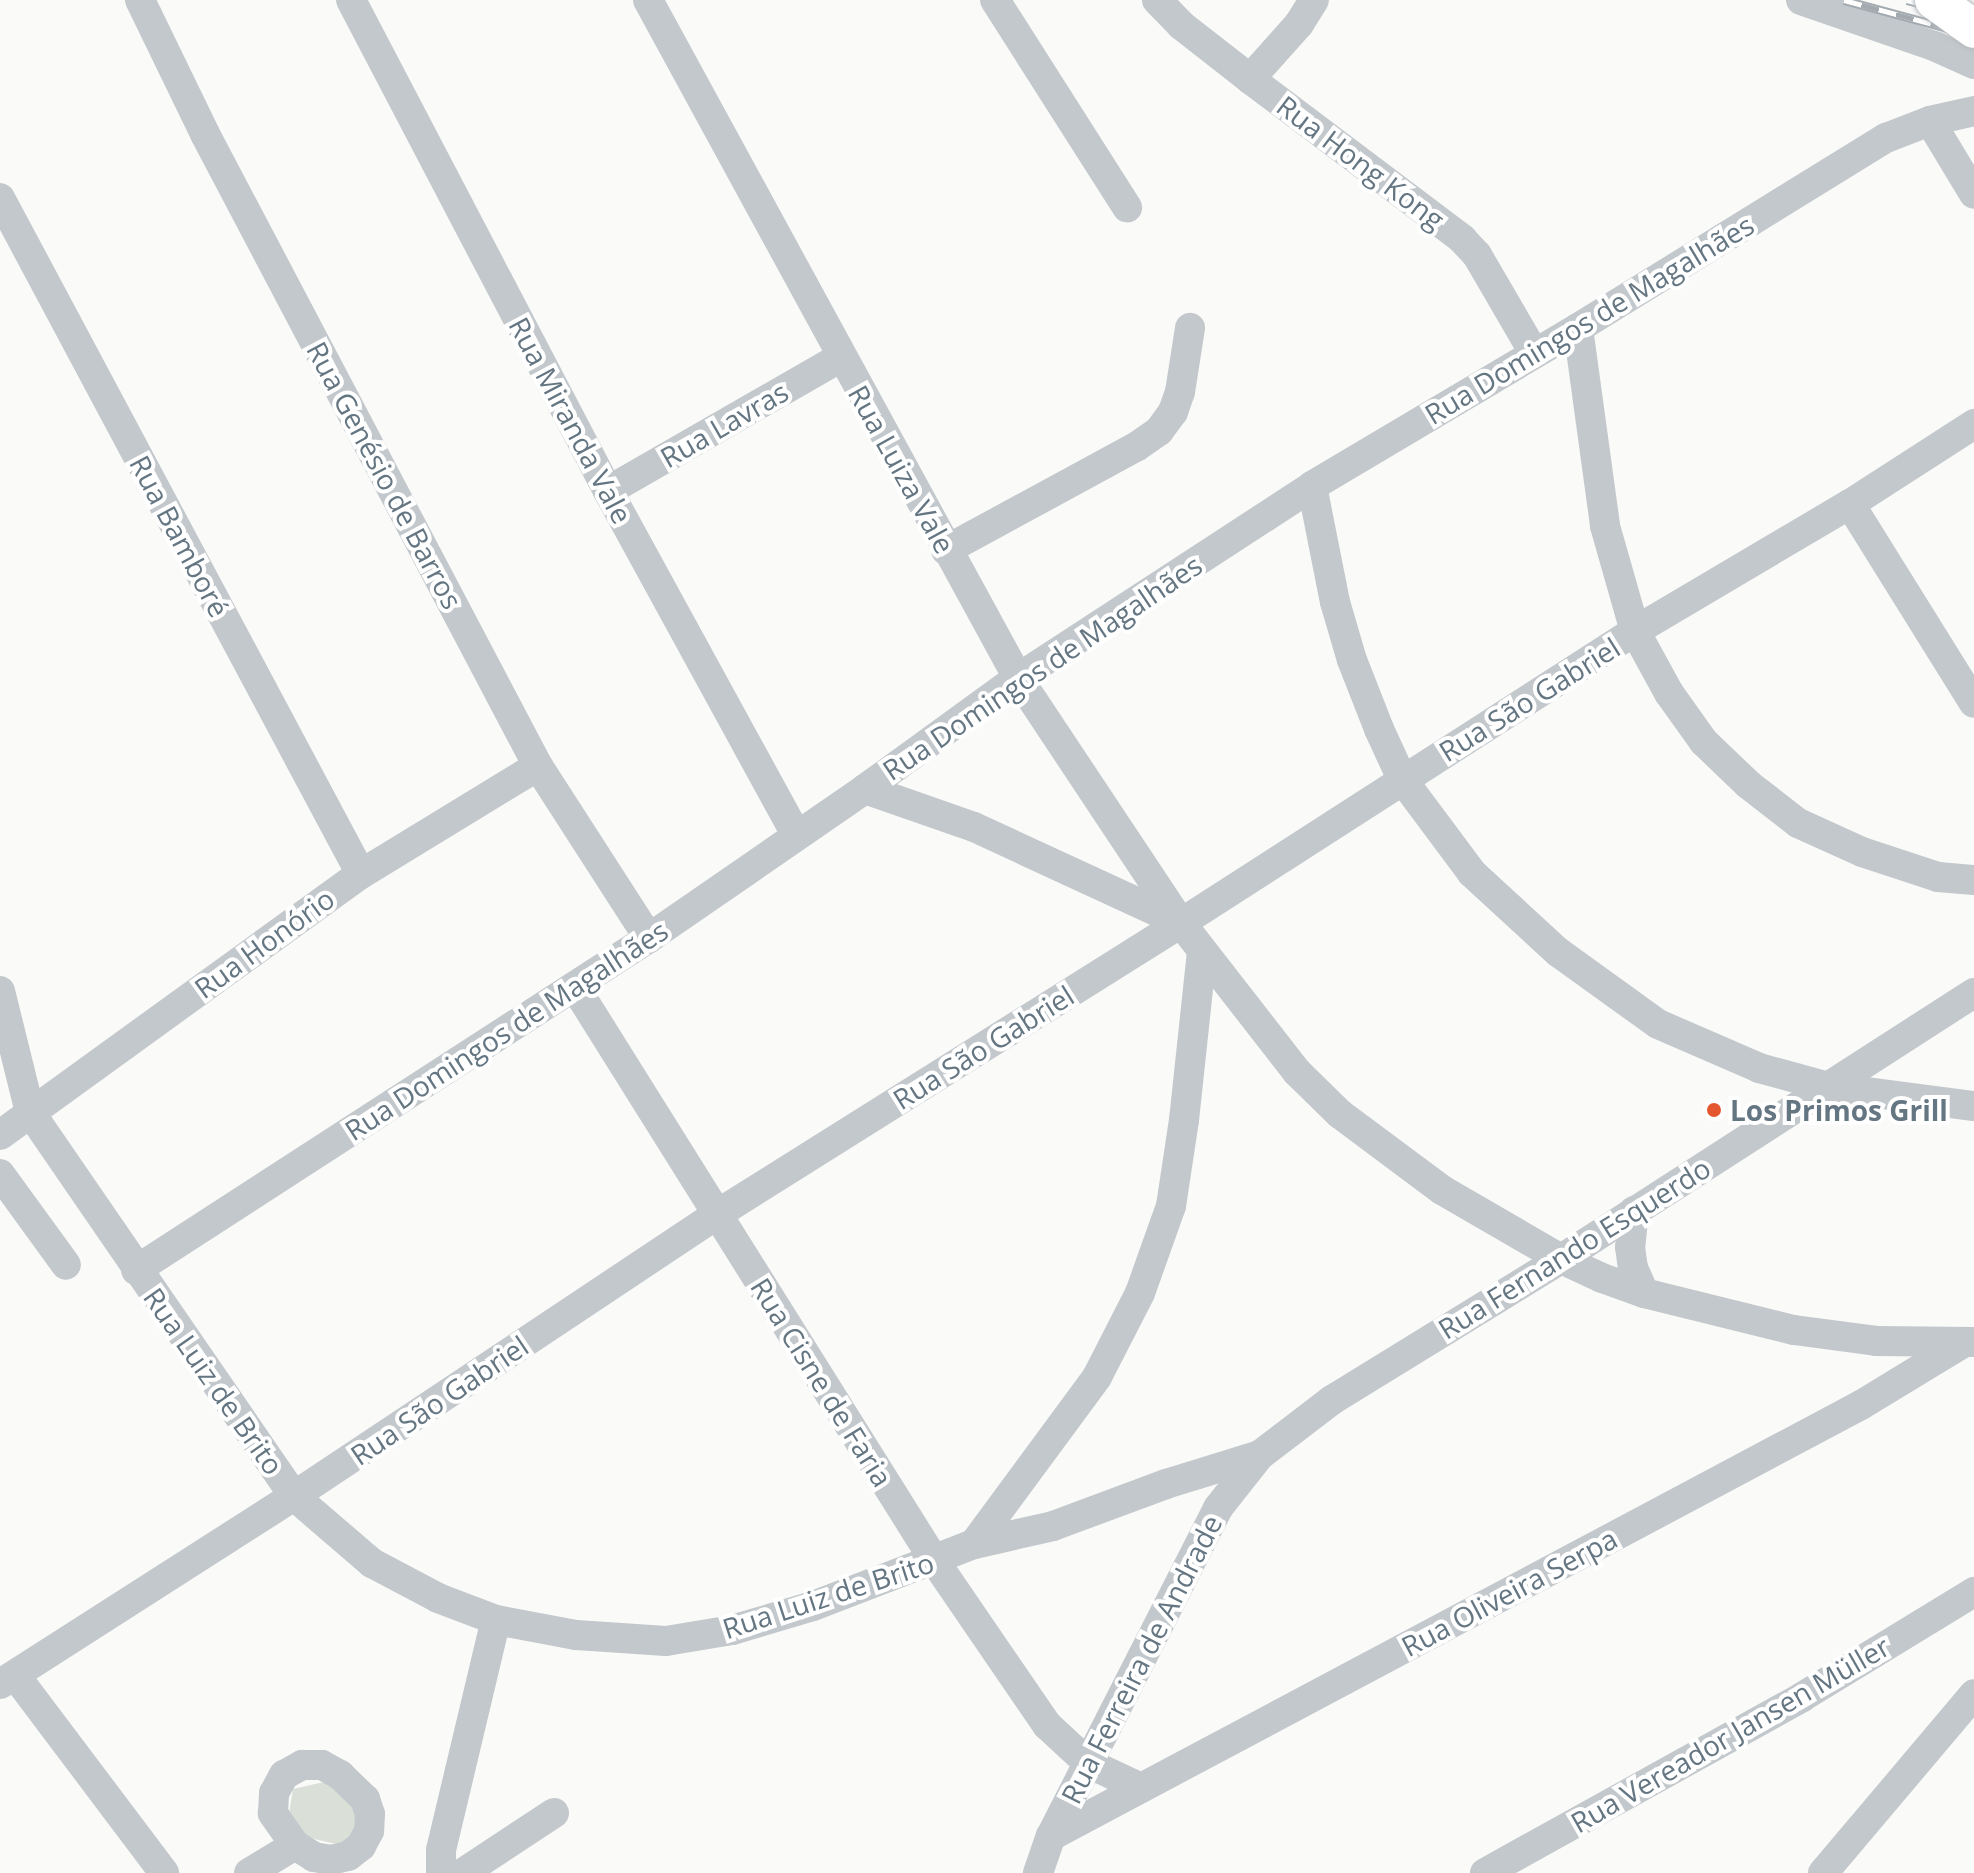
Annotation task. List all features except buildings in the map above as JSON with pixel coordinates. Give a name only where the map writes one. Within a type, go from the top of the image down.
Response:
[{"type":"main road","points":[[1934,0],[1974,29]]},
{"type":"street","name":"Rua Genésio de Barros","points":[[140,0],[205,134],[538,766],[649,938]]},
{"type":"street","name":"Rua Miranda Vale","points":[[351,0],[608,491],[797,836]]},
{"type":"street","name":"Rua Luiza Vale","points":[[648,0],[1018,678],[1181,923],[1297,1072],[1340,1114],[1442,1190],[1561,1259],[1644,1293],[1794,1330],[1876,1341],[1968,1342]]},
{"type":"street","points":[[995,0],[1127,207]]},
{"type":"street","name":"Rua Hong Kong","points":[[1157,0],[1181,25],[1462,239],[1477,255],[1534,353]]},
{"type":"street","points":[[1250,79],[1299,24],[1314,0]]},
{"type":"street","points":[[1801,0],[1934,46],[1974,64]]},
{"type":"street","name":"Rua Domingos de Magalhães","points":[[136,1270],[649,938],[865,789],[1018,678],[1312,486],[1578,328],[1886,138],[1930,121],[1974,111]]},
{"type":"street","points":[[1930,121],[1974,194]]},
{"type":"street","name":"Rua Bamboré","points":[[0,198],[361,874]]},
{"type":"street","points":[[946,550],[1136,447],[1159,431],[1173,412],[1180,392],[1190,328]]},
{"type":"street","points":[[1578,328],[1605,526],[1635,631],[1669,693],[1704,742],[1749,785],[1798,823],[1862,852],[1938,877],[1974,880]]},
{"type":"street","name":"Rua Lavras","points":[[608,491],[841,357]]},
{"type":"street","name":"Rua São Gabriel","points":[[7,1679],[294,1496],[716,1215],[1181,923],[1635,631],[1850,504],[1974,424]]},
{"type":"street","points":[[1312,486],[1335,602],[1352,660],[1402,779],[1472,873],[1558,952],[1658,1024],[1759,1068],[1829,1087],[1974,1106]]},
{"type":"street","points":[[1850,504],[1974,703]]},
{"type":"street","name":"Rua Honório","points":[[0,1135],[361,874],[538,766]]},
{"type":"street","points":[[865,789],[974,827],[1181,923]]},
{"type":"street","points":[[974,1544],[1097,1377],[1140,1293],[1171,1206],[1184,1120],[1202,951]]},
{"type":"street","name":"Rua Cisne de Faria","points":[[575,987],[934,1560],[1047,1725],[1088,1763]]},
{"type":"street","name":"Rua Luiz de Brito","points":[[0,991],[30,1112],[294,1496],[372,1563],[438,1598],[496,1620],[576,1635],[666,1641],[732,1630],[813,1606],[974,1544]]},
{"type":"street","name":"Rua Fernando Esquerdo","points":[[974,1544],[1053,1526],[1166,1484],[1260,1455],[1332,1400],[1561,1259],[1974,993]]},
{"type":"street","points":[[0,1174],[66,1265]]},
{"type":"street","points":[[1634,1211],[1630,1247],[1633,1268],[1644,1293]]},
{"type":"street","name":"Rua Oliveira Serpa","points":[[1051,1836],[1105,1804],[1861,1405],[1968,1342]]},
{"type":"street","name":"Rua Ferreira de Andrade","points":[[1038,1873],[1051,1836],[1210,1522],[1239,1476],[1260,1455]]},
{"type":"street","points":[[1166,1484],[1191,1492],[1210,1522]]},
{"type":"street","name":"Rua Vereador Jansen Müller","points":[[1485,1873],[1802,1697],[1974,1592]]},
{"type":"street","points":[[441,1873],[441,1850],[496,1620]]},
{"type":"street","points":[[7,1679],[164,1873]]},
{"type":"street","points":[[1823,1873],[1974,1694]]},
{"type":"street","points":[[1088,1763],[1139,1787]]},
{"type":"street","points":[[1088,1763],[1105,1804]]},
{"type":"street","points":[[463,1873],[554,1813]]},
{"type":"street","points":[[249,1873],[295,1845]]},
{"type":"shaded area","points":[[324,1782],[362,1802],[362,1823],[345,1846],[314,1839],[287,1826],[293,1789]]},
{"type":"railway","points":[[1844,0],[1974,35]]},
{"type":"railway","points":[[1907,0],[1974,18]]},
{"type":"place","name":"Los Primos Grill","points":[[1714,1110]]}]
